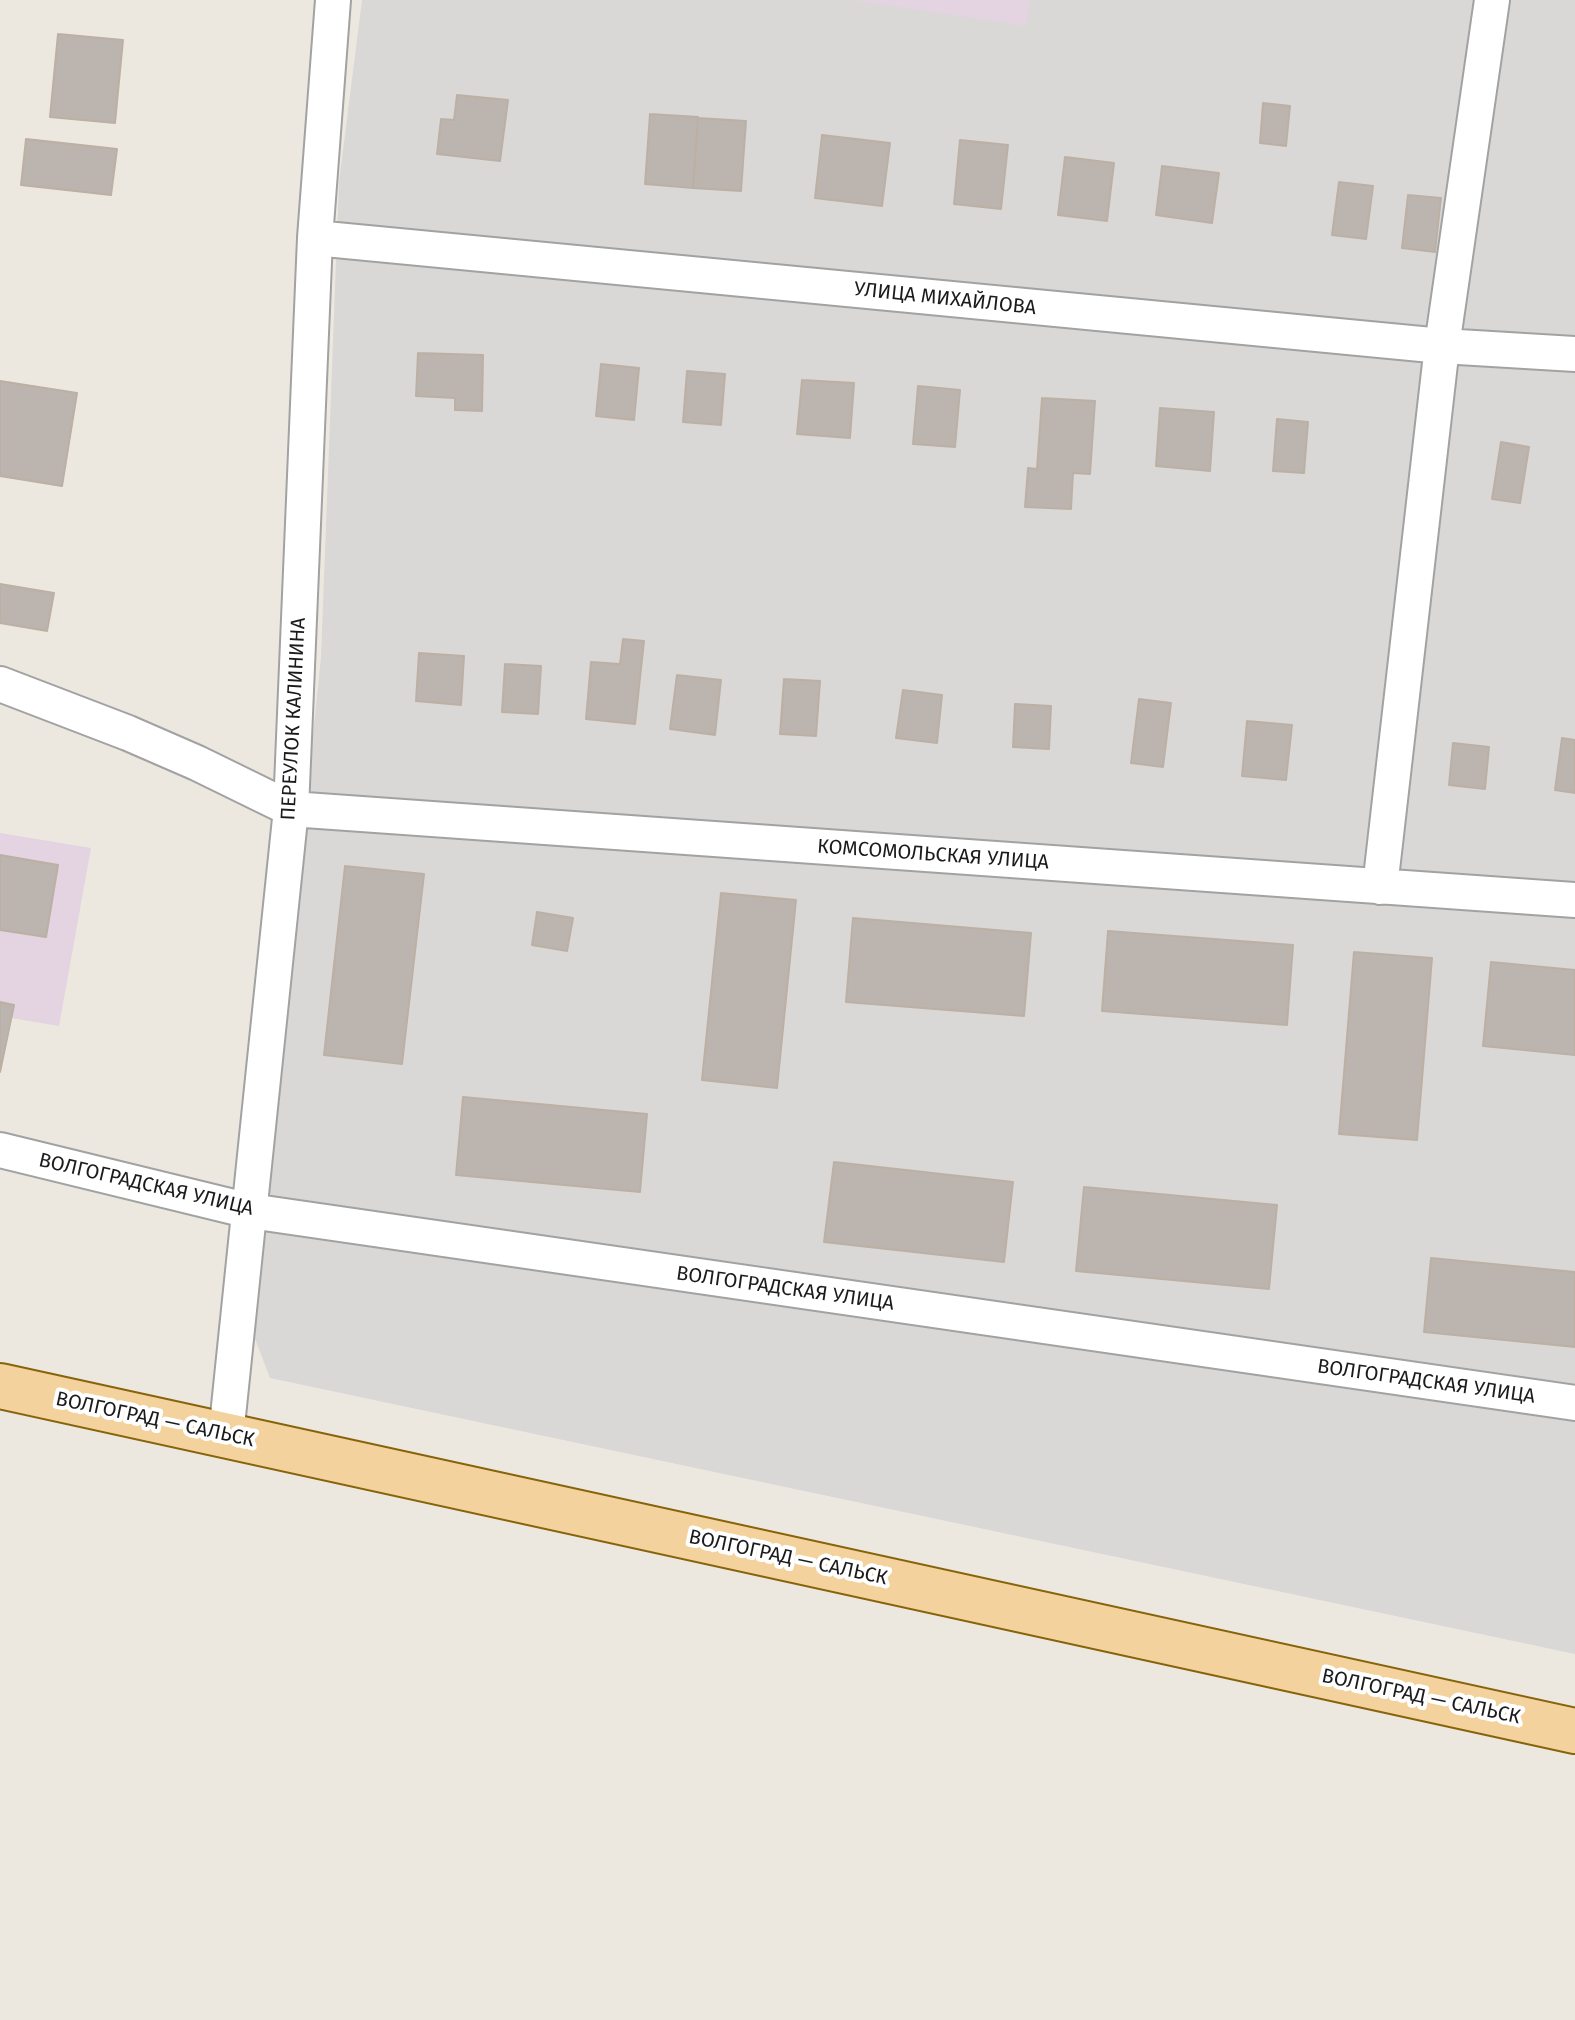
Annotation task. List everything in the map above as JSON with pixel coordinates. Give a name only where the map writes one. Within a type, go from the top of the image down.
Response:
[{"type":"main road","name":"ВОЛГОГРАД — САЛЬСК","points":[[0,1386],[1575,1731]]},
{"type":"street","name":"ПЕРЕУЛОК КАЛИНИНА","points":[[226,1435],[291,809],[315,238],[333,0]]},
{"type":"street","points":[[1380,887],[1442,346],[1492,0]]},
{"type":"street","name":"УЛИЦА МИХАЙЛОВА","points":[[315,238],[1442,346],[1575,354]]},
{"type":"street","points":[[0,684],[128,733],[291,809]]},
{"type":"street","name":"КОМСОМОЛЬСКАЯ УЛИЦА","points":[[291,809],[1575,900]]},
{"type":"street","name":"ВОЛГОГРАДСКАЯ УЛИЦА","points":[[0,1150],[250,1211],[1575,1403]]},
{"type":"shaded area","points":[[362,0],[1575,0],[1575,1654],[270,1378],[252,1331],[321,657],[339,182]]},
{"type":"shaded area","points":[[853,0],[1030,0],[1026,26]]},
{"type":"shaded area","points":[[0,833],[91,848],[59,1026],[11,1018],[0,1072]]},
{"type":"building","points":[[58,34],[123,40],[115,123],[50,117]]},
{"type":"building","points":[[457,95],[508,100],[500,161],[437,154],[441,119],[454,120]]},
{"type":"building","points":[[1263,103],[1290,106],[1286,146],[1260,143]]},
{"type":"building","points":[[650,114],[698,117],[693,188],[645,184]]},
{"type":"building","points":[[698,118],[746,121],[741,191],[693,188]]},
{"type":"building","points":[[822,135],[890,143],[882,206],[815,198]]},
{"type":"building","points":[[26,139],[117,149],[111,195],[21,185]]},
{"type":"building","points":[[960,140],[1008,145],[1001,209],[954,204]]},
{"type":"building","points":[[1065,157],[1114,163],[1107,221],[1058,215]]},
{"type":"building","points":[[1162,166],[1219,173],[1212,223],[1156,215]]},
{"type":"building","points":[[1339,182],[1373,186],[1366,239],[1332,235]]},
{"type":"building","points":[[1408,195],[1441,198],[1435,252],[1402,248]]},
{"type":"building","points":[[418,353],[483,355],[482,411],[455,410],[455,398],[416,396]]},
{"type":"building","points":[[601,364],[639,368],[634,420],[596,416]]},
{"type":"building","points":[[687,371],[725,374],[721,425],[683,422]]},
{"type":"building","points":[[802,380],[854,383],[850,438],[797,434]]},
{"type":"building","points":[[0,381],[77,393],[62,486],[0,476]]},
{"type":"building","points":[[918,386],[960,390],[955,447],[913,444]]},
{"type":"building","points":[[1042,398],[1095,401],[1090,474],[1073,473],[1071,509],[1025,507],[1028,468],[1037,469]]},
{"type":"building","points":[[1160,408],[1214,412],[1210,471],[1156,466]]},
{"type":"building","points":[[1277,419],[1308,422],[1304,473],[1273,471]]},
{"type":"building","points":[[1501,442],[1529,447],[1520,503],[1492,499]]},
{"type":"building","points":[[0,584],[54,593],[47,631],[0,623]]},
{"type":"building","points":[[623,639],[644,641],[635,724],[586,719],[591,662],[620,664]]},
{"type":"building","points":[[419,653],[464,656],[461,705],[416,701]]},
{"type":"building","points":[[505,664],[541,666],[538,714],[502,712]]},
{"type":"building","points":[[677,675],[721,680],[715,735],[670,729]]},
{"type":"building","points":[[784,679],[820,681],[816,736],[780,734]]},
{"type":"building","points":[[903,690],[942,695],[937,743],[896,738]]},
{"type":"building","points":[[1139,699],[1171,703],[1163,767],[1131,763]]},
{"type":"building","points":[[1015,704],[1051,706],[1049,749],[1013,747]]},
{"type":"building","points":[[1247,721],[1292,725],[1286,780],[1242,776]]},
{"type":"building","points":[[1562,738],[1575,740],[1575,793],[1555,790]]},
{"type":"building","points":[[1453,743],[1489,747],[1485,789],[1449,785]]},
{"type":"building","points":[[0,855],[58,865],[46,937],[0,930]]},
{"type":"building","points":[[345,866],[424,874],[402,1064],[324,1055]]},
{"type":"building","points":[[721,893],[796,900],[777,1088],[702,1080]]},
{"type":"building","points":[[537,912],[573,918],[567,951],[532,945]]},
{"type":"building","points":[[853,918],[1031,933],[1024,1016],[846,1002]]},
{"type":"building","points":[[1108,931],[1293,945],[1287,1025],[1102,1011]]},
{"type":"building","points":[[1354,952],[1432,958],[1417,1140],[1339,1134]]},
{"type":"building","points":[[1491,962],[1575,970],[1575,1055],[1483,1046]]},
{"type":"building","points":[[0,1002],[14,1005],[0,1072]]},
{"type":"building","points":[[463,1097],[647,1114],[640,1192],[456,1175]]},
{"type":"building","points":[[834,1162],[1013,1182],[1004,1262],[824,1242]]},
{"type":"building","points":[[1084,1187],[1277,1205],[1269,1289],[1076,1271]]},
{"type":"building","points":[[1431,1258],[1575,1272],[1575,1347],[1424,1332]]}]
